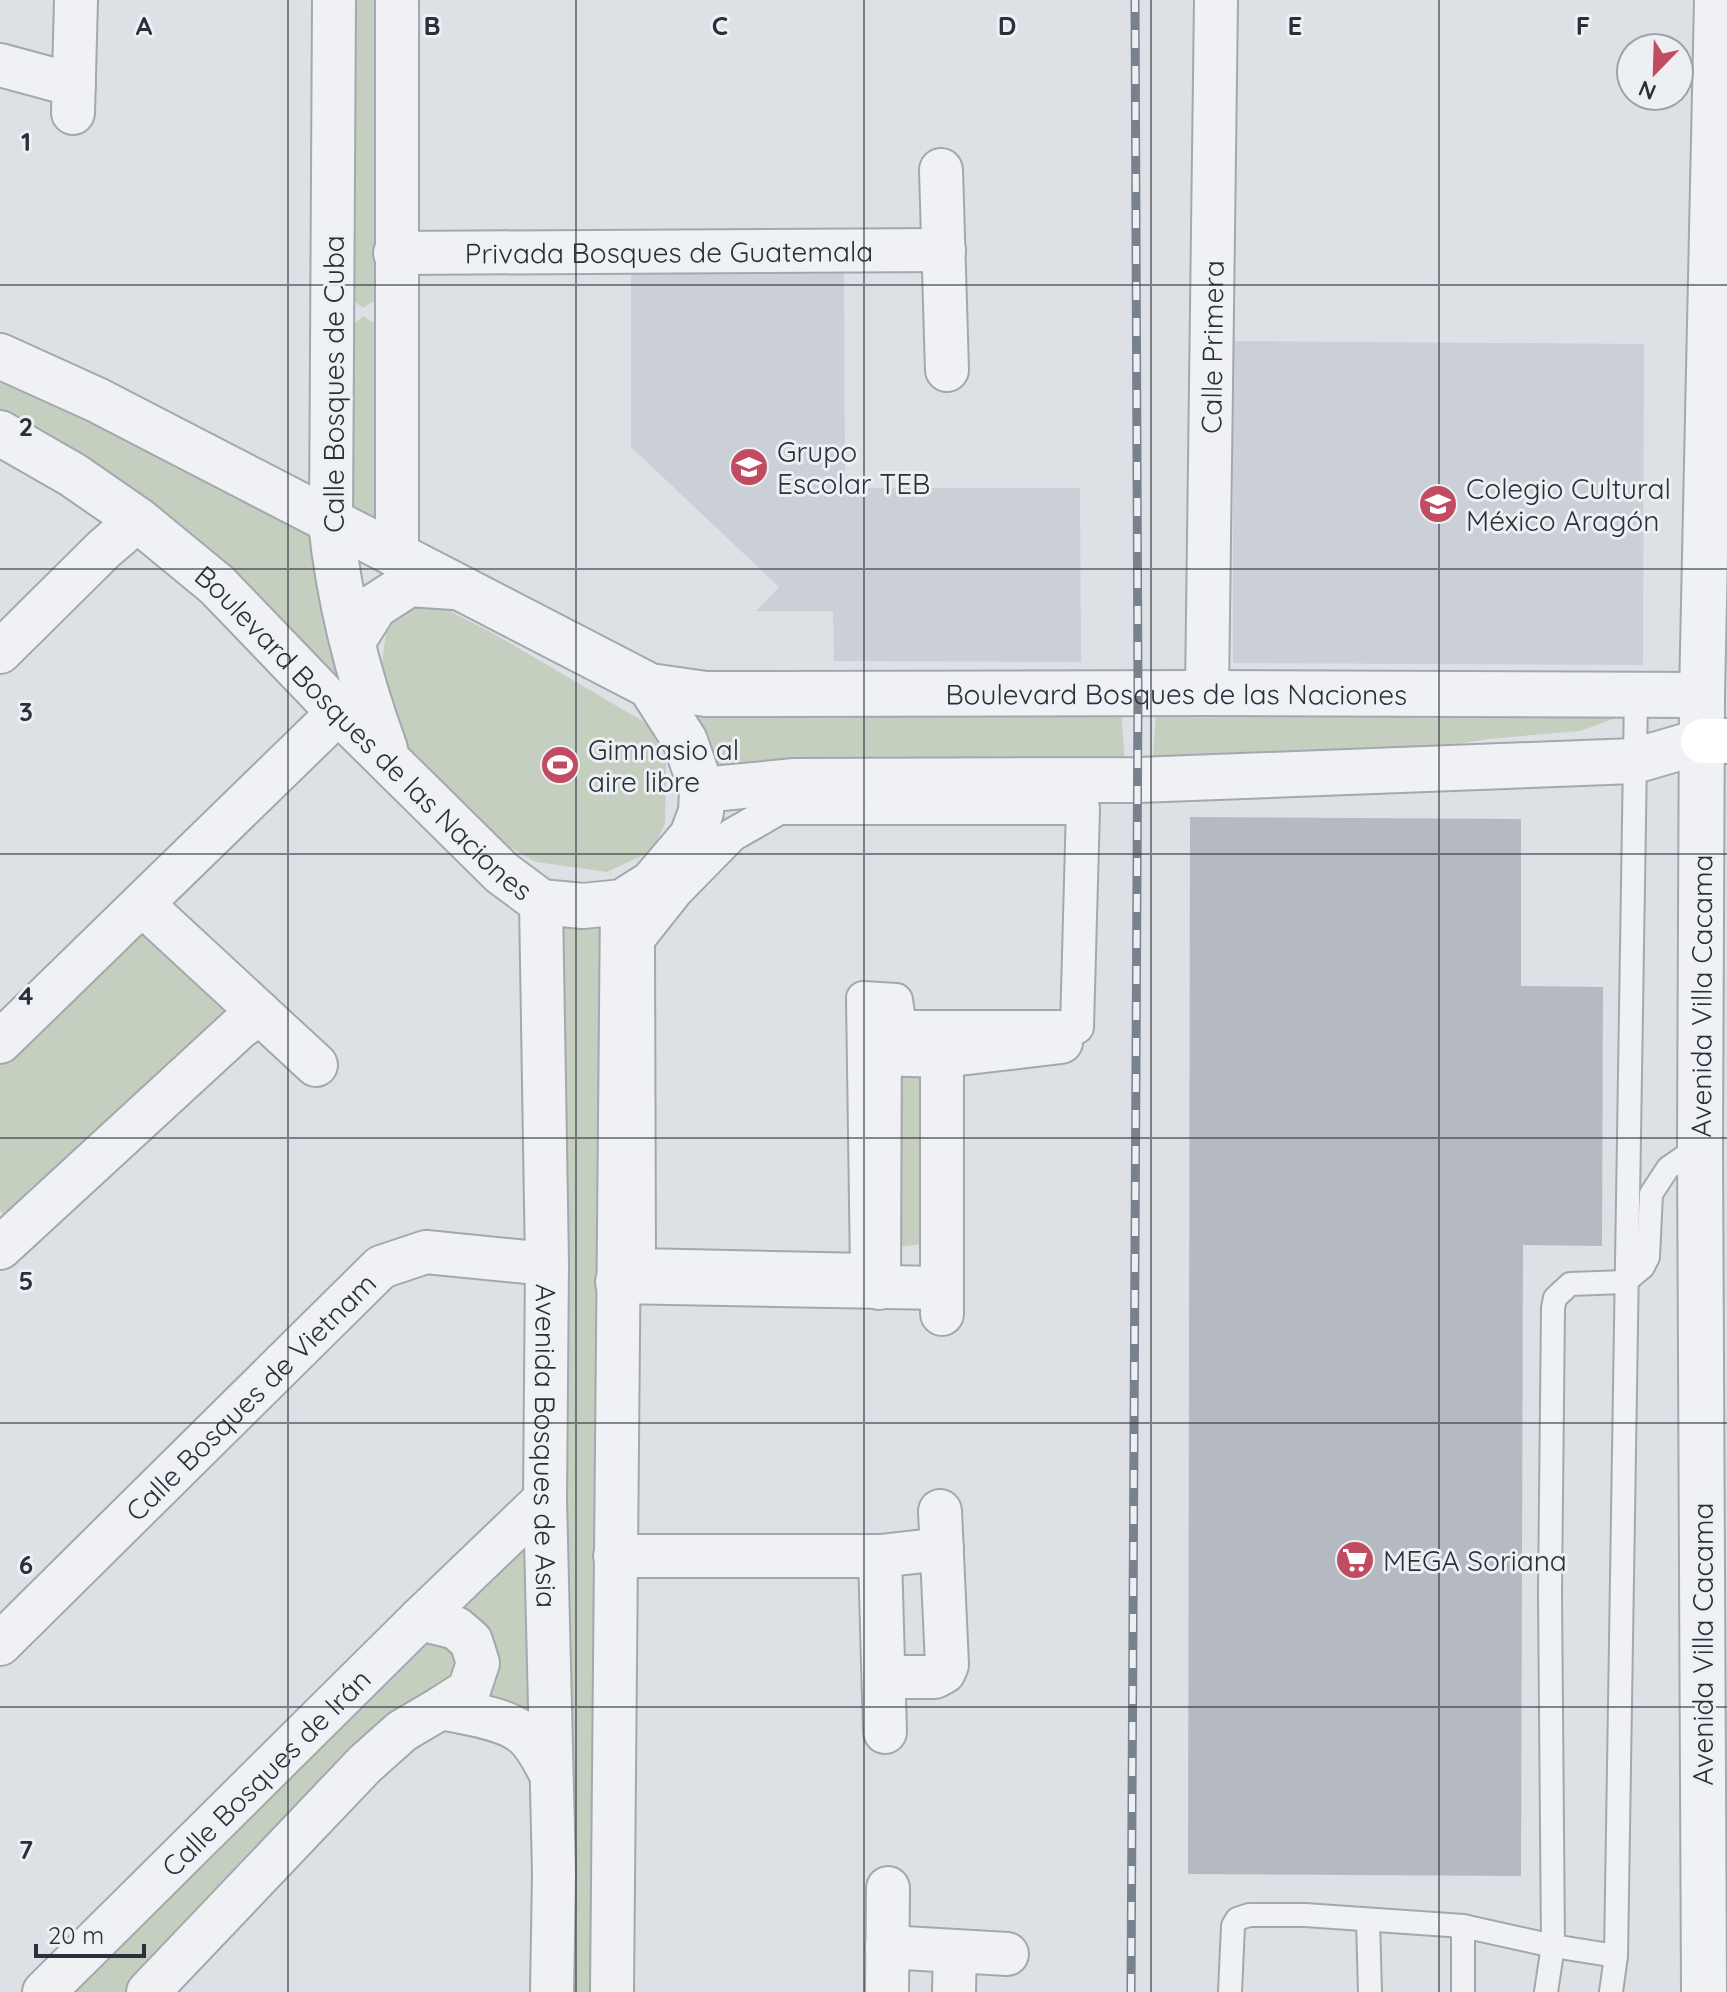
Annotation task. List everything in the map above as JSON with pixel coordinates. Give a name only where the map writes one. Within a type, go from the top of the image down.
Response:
[{"type":"street","points":[[0,65],[74,99],[76,0]]},
{"type":"street","name":"Calle Bosques de Cuba","points":[[334,0],[331,523],[337,582],[361,684],[389,760]]},
{"type":"street","points":[[397,0],[397,557]]},
{"type":"street","name":"Calle Primera","points":[[1207,693],[1216,0]]},
{"type":"street","name":"Avenida Villa Cacama","points":[[1704,1992],[1700,1146],[1715,741],[1717,0]]},
{"type":"street","points":[[941,170],[947,370]]},
{"type":"street","name":"Privada Bosques de Guatemala","points":[[395,253],[944,250]]},
{"type":"street","name":"Boulevard Bosques de las Naciones","points":[[0,356],[97,400],[650,686],[706,694],[1714,694]]},
{"type":"street","name":"Boulevard Bosques de las Naciones","points":[[0,433],[73,475],[138,520],[217,585],[339,712],[502,873],[541,902],[583,906],[622,902],[652,883],[692,836],[701,812],[702,790],[685,741],[650,686]]},
{"type":"street","points":[[0,652],[104,549],[138,520]]},
{"type":"street","points":[[353,641],[375,606],[409,584],[454,587]]},
{"type":"street","points":[[0,1042],[339,712]]},
{"type":"street","points":[[702,790],[795,781],[1138,780],[1634,761],[1715,741]]},
{"type":"street","points":[[612,1992],[615,1556],[628,1274],[638,940],[676,892],[732,835],[779,808],[1083,808],[1077,1027],[900,1027],[896,1000],[863,998],[867,1270],[628,1274]]},
{"type":"street","name":"Avenida Bosques de Asia","points":[[541,902],[547,1264],[545,1499],[554,1873],[552,1992]]},
{"type":"street","points":[[622,902],[628,1274]]},
{"type":"street","points":[[142,904],[316,1065]]},
{"type":"street","points":[[3,1238],[239,1028],[260,1013]]},
{"type":"street","points":[[879,1288],[880,1037],[942,1056],[1061,1042]]},
{"type":"street","points":[[628,1274],[879,1288],[941,1301],[942,1056]]},
{"type":"street","name":"Calle Bosques de Vietnam","points":[[0,1644],[381,1267],[426,1252],[547,1264]]},
{"type":"street","name":"Calle Bosques de Irán","points":[[44,1992],[545,1499]]},
{"type":"street","points":[[615,1556],[880,1556],[941,1530],[947,1659],[944,1672],[935,1677],[884,1677]]},
{"type":"street","points":[[880,1556],[885,1732]]},
{"type":"street","points":[[148,1992],[365,1764],[402,1731],[469,1690],[478,1663],[471,1641],[456,1628],[420,1619]]},
{"type":"street","points":[[441,1708],[485,1718],[521,1731],[534,1745],[551,1774]]},
{"type":"street","points":[[887,1992],[888,1888]]},
{"type":"street","points":[[887,1947],[1007,1954]]},
{"type":"street","points":[[954,1992],[955,1951]]},
{"type":"lane","points":[[1611,1992],[1616,1956],[1626,1452],[1625,1282],[1636,695]]},
{"type":"lane","points":[[1546,1992],[1553,1946],[1550,1607],[1553,1308],[1555,1298],[1570,1284],[1625,1282],[1643,1267],[1648,1257],[1651,1194],[1668,1168],[1700,1146]]},
{"type":"lane","points":[[1230,1992],[1232,1932],[1237,1919],[1249,1915],[1305,1915],[1463,1926],[1616,1956]]},
{"type":"lane","points":[[1368,1920],[1370,1992]]},
{"type":"lane","points":[[1463,1926],[1463,1992]]},
{"type":"shaded area","name":"Grupo Escolar TEB","points":[[631,263],[844,264],[845,488],[1080,488],[1081,662],[834,661],[833,611],[756,611],[779,587],[631,447]]},
{"type":"shaded area","name":"Colegio Cultural México Aragón","points":[[1233,341],[1644,344],[1643,665],[1233,663]]},
{"type":"green space","points":[[345,0],[382,0],[384,295],[363,308],[345,294]]},
{"type":"green space","points":[[363,316],[385,329],[381,532],[349,521],[348,330]]},
{"type":"green space","points":[[0,369],[317,532],[355,704],[0,434]]},
{"type":"green space","points":[[440,606],[496,635],[646,723],[666,760],[665,824],[652,851],[607,872],[536,862],[480,831],[408,753],[381,670],[386,633],[404,608]]},
{"type":"green space","points":[[688,703],[1121,708],[1125,764],[716,771]]},
{"type":"green space","points":[[1580,711],[1616,718],[1580,731],[1488,739],[1420,750],[1342,749],[1255,759],[1153,756],[1156,712],[1392,717]]},
{"type":"green space","points":[[559,916],[604,921],[599,1992],[559,1992]]},
{"type":"green space","points":[[138,931],[228,1015],[8,1218],[0,1211],[0,1059]]},
{"type":"green space","points":[[928,1075],[931,1243],[898,1247],[893,1076]]},
{"type":"green space","points":[[537,1536],[536,1713],[517,1718],[480,1704],[457,1607]]},
{"type":"green space","points":[[448,1640],[463,1657],[452,1691],[133,1992],[65,1992],[420,1644]]},
{"type":"building","name":"MEGA Soriana","points":[[1190,817],[1521,819],[1521,986],[1603,987],[1602,1246],[1523,1245],[1521,1876],[1188,1874]]},
{"type":"railway","points":[[1131,1992],[1138,692],[1135,0]]},
{"type":"place","name":"Grupo Escolar TEB","points":[[749,467]]},
{"type":"place","name":"Colegio Cultural México Aragón","points":[[1438,504]]},
{"type":"place","name":"Gimnasio al aire libre","points":[[560,765]]},
{"type":"place","name":"MEGA Soriana","points":[[1355,1560]]}]
